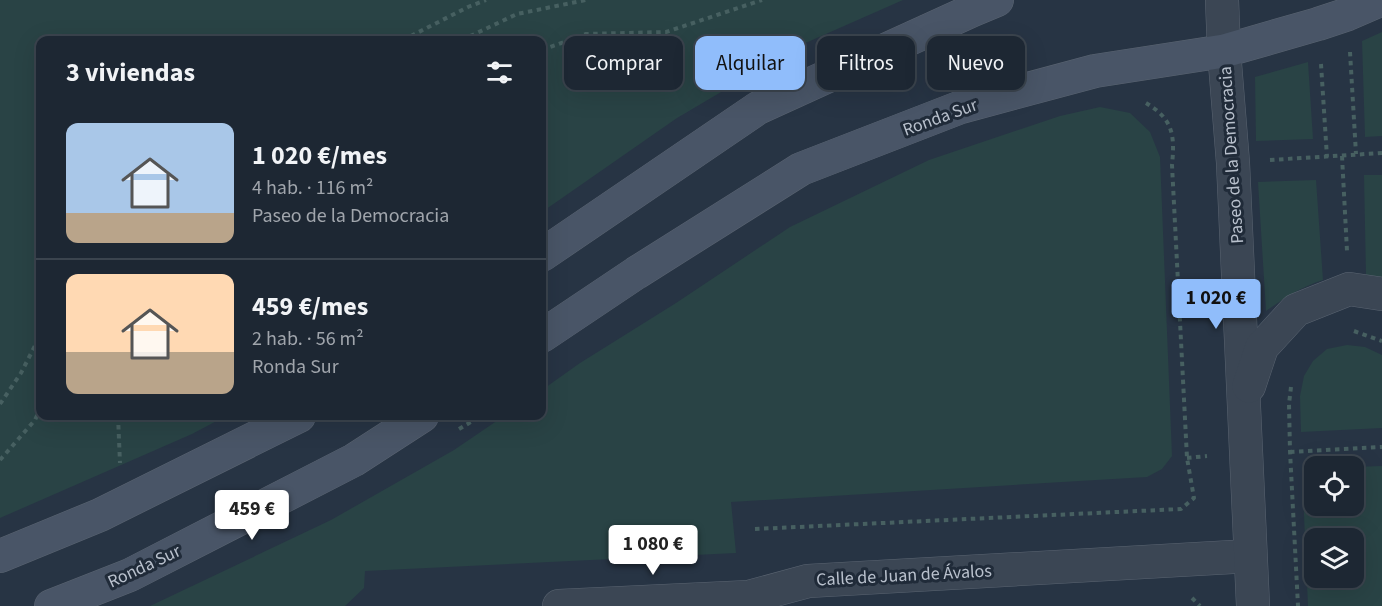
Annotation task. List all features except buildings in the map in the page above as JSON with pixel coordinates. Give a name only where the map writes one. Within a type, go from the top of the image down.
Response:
[{"type":"main road","points":[[546,252],[758,108],[997,0]]},
{"type":"main road","name":"Ronda Sur","points":[[546,333],[636,273],[801,169],[961,107],[1095,71],[1224,51],[1333,19],[1380,0]]},
{"type":"main road","points":[[0,556],[100,515],[291,420]]},
{"type":"main road","name":"Ronda Sur","points":[[51,606],[130,574],[344,466],[416,420]]},
{"type":"street","name":"Paseo de la Democracia","points":[[1222,0],[1233,163],[1253,606]]},
{"type":"street","name":"Paseo de la Democracia","points":[[1245,403],[1262,347],[1296,310],[1350,289]]},
{"type":"street","points":[[1350,289],[1382,294]]},
{"type":"street","name":"Calle de Juan de Ávalos","points":[[559,606],[748,597],[808,581],[1250,556]]},
{"type":"path","points":[[411,36],[486,0]]},
{"type":"path","points":[[470,36],[517,14],[586,0]]},
{"type":"path","points":[[546,49],[586,34],[666,32],[762,0]]},
{"type":"path","points":[[1333,19],[1356,154]]},
{"type":"path","points":[[1327,157],[1333,19]]},
{"type":"path","points":[[755,529],[1181,509],[1194,498],[1187,458],[1172,165],[1175,142],[1169,124],[1156,109],[1139,99]]},
{"type":"path","points":[[1233,163],[1382,153]]},
{"type":"path","points":[[1342,156],[1352,330],[1382,341]]},
{"type":"path","points":[[0,405],[21,373],[36,344]]},
{"type":"path","points":[[1292,380],[1289,405],[1290,452],[1298,606]]},
{"type":"path","points":[[0,460],[36,418]]},
{"type":"path","points":[[118,420],[120,468]]},
{"type":"green space","points":[[0,0],[903,0],[805,43],[805,36],[695,36],[695,90],[725,90],[677,118],[546,209],[546,36],[36,36],[36,420],[218,420],[192,434],[0,518]]},
{"type":"green space","points":[[1382,32],[1382,136],[1365,137],[1362,41]]},
{"type":"green space","points":[[1308,62],[1313,139],[1256,141],[1255,77]]},
{"type":"green space","points":[[1100,107],[1130,113],[1150,132],[1160,157],[1172,456],[1162,469],[1147,477],[731,502],[736,553],[365,571],[364,588],[345,606],[150,606],[331,520],[454,450],[498,420],[546,420],[546,387],[790,227],[929,160],[1060,116]]},
{"type":"green space","points":[[1364,175],[1382,175],[1382,278],[1366,275]]},
{"type":"green space","points":[[1316,180],[1323,280],[1294,293],[1266,311],[1258,182]]},
{"type":"green space","points":[[1347,345],[1365,347],[1382,355],[1382,428],[1301,432],[1300,396],[1304,376],[1313,361],[1327,349]]},
{"type":"green space","points":[[1382,466],[1382,606],[1308,606],[1307,588],[1364,588],[1364,528],[1305,528],[1304,516],[1364,516],[1364,467]]},
{"type":"green space","points":[[1302,469],[1304,469],[1304,515]]}]
